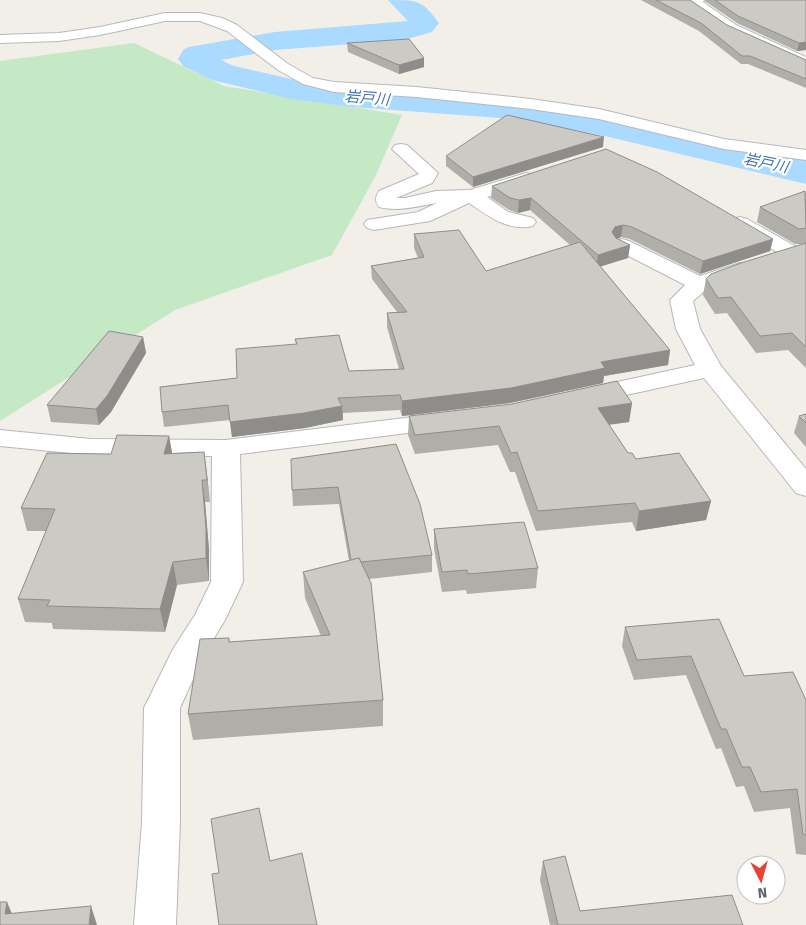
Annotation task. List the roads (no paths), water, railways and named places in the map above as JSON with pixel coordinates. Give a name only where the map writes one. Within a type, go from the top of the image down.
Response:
[{"type":"street","points":[[698,0],[692,1],[731,28],[806,63]]},
{"type":"street","points":[[0,39],[59,37],[100,31],[166,17],[200,17],[217,21],[232,28],[284,67],[308,81],[334,87],[427,92],[599,114],[724,144],[806,155]]},
{"type":"street","points":[[400,149],[429,173],[425,178],[386,195],[386,203],[405,204],[436,198],[472,196],[502,217],[526,222]]},
{"type":"street","points":[[374,224],[423,217],[456,200],[545,173]]},
{"type":"street","points":[[726,215],[799,252]]},
{"type":"street","points":[[622,245],[699,284]]},
{"type":"street","points":[[799,252],[729,272],[699,284],[681,300],[688,329],[710,369],[806,487]]},
{"type":"street","points":[[557,402],[710,369]]},
{"type":"street","points":[[0,438],[91,447],[226,448],[470,418]]},
{"type":"street","points":[[155,925],[161,822],[162,708],[190,649],[209,620],[227,582],[226,448]]},
{"type":"waterway","name":"岩戸川","points":[[402,0],[418,12],[424,23],[422,26],[404,31],[275,41],[200,54],[195,56],[194,59],[223,73],[291,89],[353,97],[526,110],[609,126],[806,172]]}]
